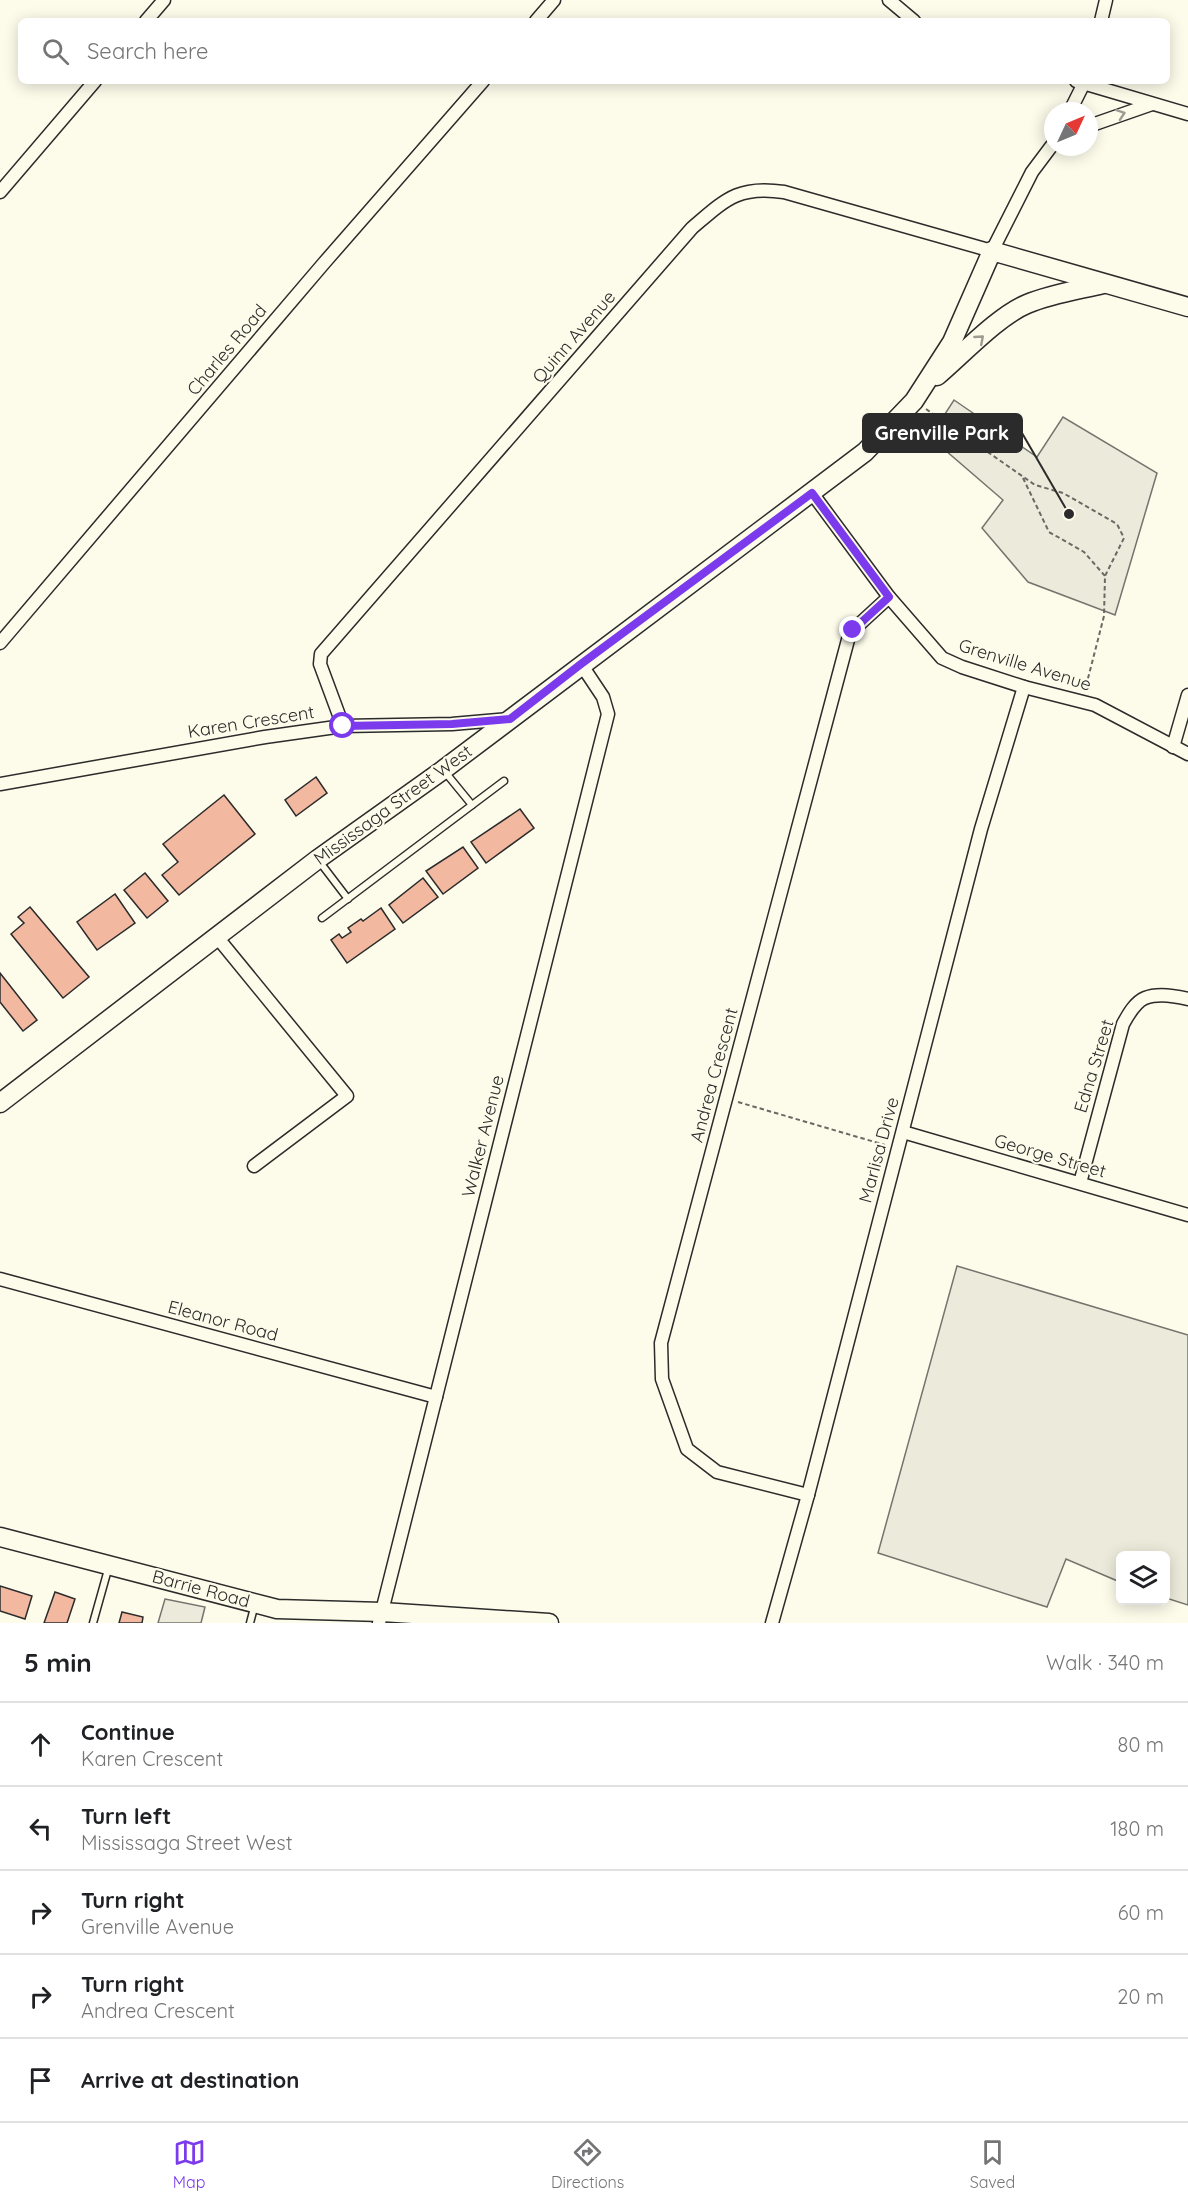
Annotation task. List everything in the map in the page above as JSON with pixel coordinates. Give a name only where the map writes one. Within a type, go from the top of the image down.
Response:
[{"type":"street","points":[[149,18],[164,0]]},
{"type":"street","points":[[539,18],[554,0]]},
{"type":"street","points":[[889,0],[910,18]]},
{"type":"street","points":[[1102,18],[1106,0]]},
{"type":"street","points":[[0,192],[92,84]]},
{"type":"street","name":"Charles Road","points":[[0,643],[324,263],[480,84]]},
{"type":"street","points":[[1074,102],[1081,84]]},
{"type":"street","points":[[1088,84],[1188,114]]},
{"type":"street","points":[[1098,123],[1153,104]]},
{"type":"street","points":[[1044,156],[1032,172],[992,251],[1188,307]]},
{"type":"street","name":"Quinn Avenue","points":[[343,726],[320,664],[321,654],[692,228],[719,205],[742,192],[763,189],[784,192],[992,251]]},
{"type":"street","name":"Mississaga Street West","points":[[0,1103],[318,859],[443,770],[865,452],[917,396],[952,342],[992,251]]},
{"type":"street","points":[[917,396],[994,326],[1020,308],[1054,296],[1106,284]]},
{"type":"street","name":"Grenville Avenue","points":[[812,493],[889,597],[942,658],[962,668],[1095,705],[1188,754]]},
{"type":"street","name":"Andrea Crescent","points":[[808,1496],[717,1472],[687,1449],[662,1379],[661,1343],[849,636],[889,597]]},
{"type":"street","name":"Walker Avenue","points":[[381,1618],[608,714],[603,697],[581,664]]},
{"type":"street","name":"Marlisa Drive","points":[[772,1623],[808,1496],[981,829],[1024,687]]},
{"type":"street","points":[[1173,747],[1188,695]]},
{"type":"street","name":"Karen Crescent","points":[[0,784],[266,737],[343,726],[452,724],[510,719]]},
{"type":"street","points":[[217,937],[347,1096],[254,1166]]},
{"type":"street","name":"Edna Street","points":[[1080,1183],[1123,1024],[1132,1009],[1144,998],[1184,998]]},
{"type":"street","name":"George Street","points":[[903,1132],[1188,1215]]},
{"type":"street","name":"Eleanor Road","points":[[0,1279],[436,1397]]},
{"type":"street","name":"Barrie Road","points":[[0,1537],[277,1609],[381,1618],[549,1623]]},
{"type":"lane","points":[[443,770],[472,805]]},
{"type":"lane","points":[[322,918],[504,781]]},
{"type":"lane","points":[[318,859],[348,899]]},
{"type":"lane","points":[[93,1623],[109,1566]]},
{"type":"lane","points":[[250,1623],[255,1603]]},
{"type":"path","points":[[917,396],[1035,485],[1063,493],[1117,524],[1124,538],[1105,576],[1104,616],[1082,700]]},
{"type":"path","points":[[1022,476],[1049,532],[1084,552],[1105,576]]},
{"type":"path","points":[[727,1099],[898,1149]]},
{"type":"shaded area","points":[[954,400],[1037,457],[1063,417],[1157,473],[1115,615],[1028,582],[982,528],[1003,500],[930,437]]},
{"type":"shaded area","points":[[957,1266],[1188,1335],[1188,1605],[1170,1599],[1170,1551],[1116,1551],[1116,1580],[1066,1559],[1047,1607],[878,1553]]},
{"type":"shaded area","points":[[165,1599],[205,1607],[201,1623],[158,1623]]},
{"type":"building","points":[[316,777],[327,793],[296,816],[285,800]]},
{"type":"building","points":[[224,795],[255,834],[179,895],[162,875],[178,862],[163,844]]},
{"type":"building","points":[[520,809],[534,828],[486,863],[471,842]]},
{"type":"building","points":[[463,847],[478,868],[443,894],[426,871]]},
{"type":"building","points":[[145,873],[168,901],[147,918],[124,890]]},
{"type":"building","points":[[423,878],[438,897],[403,923],[389,905]]},
{"type":"building","points":[[115,894],[135,923],[97,950],[77,922]]},
{"type":"building","points":[[30,907],[89,977],[63,998],[11,934],[24,923],[18,917]]},
{"type":"building","points":[[381,908],[395,929],[347,963],[331,940],[339,934],[342,938],[351,932],[348,928]]},
{"type":"building","points":[[0,973],[37,1020],[23,1031],[0,1002]]},
{"type":"building","points":[[0,1586],[32,1596],[25,1619],[0,1611]]},
{"type":"building","points":[[55,1592],[75,1599],[67,1623],[44,1623]]},
{"type":"building","points":[[122,1612],[143,1617],[142,1623],[119,1623]]},
{"type":"place","name":"Grenville Park","points":[[1069,514]]},
{"type":"route","points":[[343,726],[452,724],[510,719],[695,578],[812,493],[889,597],[853,630]]}]
